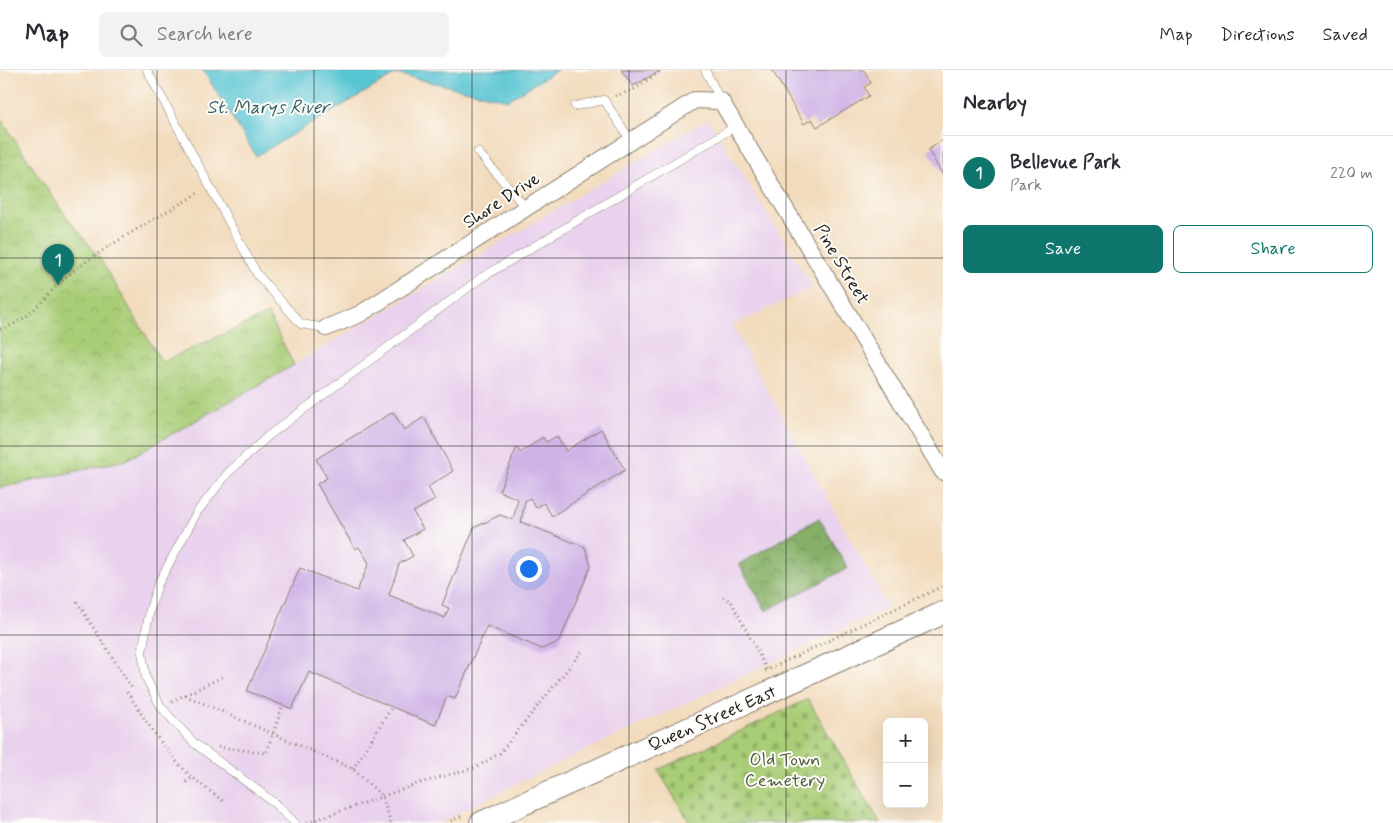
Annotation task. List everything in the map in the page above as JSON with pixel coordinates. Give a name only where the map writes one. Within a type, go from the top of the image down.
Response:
[{"type":"main road","name":"Queen Street East","points":[[481,823],[943,612]]},
{"type":"street","name":"Shore Drive","points":[[326,328],[360,314],[695,100],[721,101]]},
{"type":"street","name":"Pine Street","points":[[721,101],[943,472]]},
{"type":"lane","points":[[147,70],[234,235],[266,285],[301,324],[326,328]]},
{"type":"lane","points":[[705,70],[721,101]]},
{"type":"lane","points":[[575,106],[604,100],[631,141]]},
{"type":"lane","points":[[295,823],[273,802],[194,743],[161,707],[146,678],[142,652],[150,609],[158,584],[197,512],[228,473],[268,436],[481,278],[736,125]]},
{"type":"lane","points":[[478,152],[526,208]]},
{"type":"path","points":[[604,100],[633,90],[662,70]]},
{"type":"path","points":[[0,329],[9,327],[34,311],[64,279],[209,187]]},
{"type":"path","points":[[723,598],[731,601],[767,670]]},
{"type":"path","points":[[77,602],[132,688]]},
{"type":"path","points":[[307,823],[382,796],[477,767],[500,753],[583,650]]},
{"type":"path","points":[[161,707],[222,678]]},
{"type":"path","points":[[126,692],[162,744],[192,777],[226,803]]},
{"type":"path","points":[[184,695],[353,769],[382,796],[391,823]]},
{"type":"path","points":[[194,743],[266,753],[283,705]]},
{"type":"path","points":[[353,769],[392,707]]},
{"type":"path","points":[[158,747],[162,744]]},
{"type":"path","points":[[186,782],[192,777]]},
{"type":"shaded area","points":[[708,119],[813,287],[732,326],[888,607],[534,775],[439,823],[0,823],[0,488],[126,460],[294,365]]},
{"type":"green space","points":[[0,118],[60,208],[98,256],[162,362],[268,314],[294,365],[126,460],[0,488]]},
{"type":"green space","points":[[819,518],[848,568],[766,611],[739,564]]},
{"type":"green space","name":"Old Town Cemetery","points":[[808,699],[880,823],[690,823],[658,770]]},
{"type":"water","name":"St. Marys River","points":[[203,70],[557,70],[508,100],[396,74],[256,156]]},
{"type":"building","points":[[621,70],[661,70],[633,86]]},
{"type":"building","points":[[772,70],[864,70],[871,83],[864,87],[869,96],[817,127],[812,119],[804,124]]},
{"type":"building","points":[[943,140],[943,175],[928,150]]},
{"type":"building","points":[[393,412],[404,430],[424,417],[453,471],[428,487],[435,500],[413,512],[423,529],[404,540],[413,556],[399,564],[389,595],[445,618],[449,608],[442,605],[474,528],[500,515],[513,520],[518,499],[499,491],[517,447],[520,453],[543,437],[546,442],[557,436],[566,451],[601,429],[625,470],[552,516],[544,503],[536,508],[530,498],[525,501],[521,522],[585,547],[591,566],[559,642],[542,649],[487,626],[455,699],[447,696],[435,725],[309,672],[292,709],[247,691],[300,568],[357,591],[369,563],[359,547],[355,549],[317,484],[327,478],[316,459]]},
{"type":"place","name":"Bellevue Park","points":[[58,285]]}]
